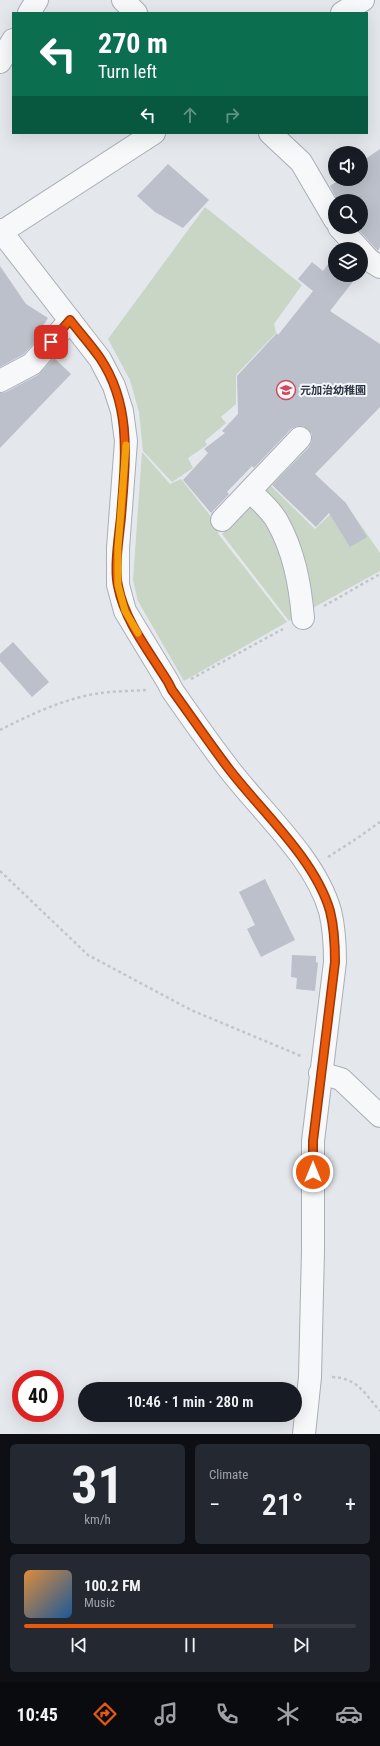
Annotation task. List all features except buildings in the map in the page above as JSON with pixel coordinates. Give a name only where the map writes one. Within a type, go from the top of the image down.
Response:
[{"type":"street","points":[[30,12],[37,0]]},
{"type":"street","points":[[123,0],[135,12]]},
{"type":"street","points":[[344,12],[363,0]]},
{"type":"street","points":[[0,62],[12,42]]},
{"type":"street","points":[[152,134],[1,232],[100,359],[114,386],[122,411],[126,441],[118,548],[118,585],[125,611],[170,686],[229,769],[298,851],[309,867],[330,910],[335,939],[335,962],[313,1141],[313,1250],[310,1377],[304,1434]]},
{"type":"street","points":[[271,134],[301,162],[328,208]]},
{"type":"street","points":[[346,234],[353,242]]},
{"type":"street","points":[[368,259],[380,267]]},
{"type":"street","points":[[0,382],[32,364],[70,320]]},
{"type":"street","points":[[222,520],[300,438]]},
{"type":"street","points":[[250,491],[277,520],[289,546],[298,577],[303,618]]},
{"type":"street","points":[[321,1067],[341,1079],[380,1116]]},
{"type":"path","points":[[0,730],[46,709],[100,693],[147,690],[170,686],[303,618],[380,574]]},
{"type":"path","points":[[309,867],[359,838],[380,822]]},
{"type":"path","points":[[0,871],[88,955],[191,1010],[303,1056],[321,1067]]},
{"type":"path","points":[[310,1377],[334,1377],[348,1379],[356,1383],[380,1410]]},
{"type":"green space","points":[[205,207],[302,285],[274,324],[276,333],[236,375],[236,404],[221,417],[226,423],[205,441],[207,445],[188,458],[193,468],[172,482],[143,451],[139,412],[130,380],[108,339]]},
{"type":"green space","points":[[142,452],[170,484],[181,479],[209,514],[219,535],[287,622],[184,681],[138,601],[133,580]]},
{"type":"green space","points":[[270,485],[315,529],[344,501],[380,553],[380,571],[289,621],[222,534]]},
{"type":"slow traffic","points":[[126,445],[118,548],[118,585],[125,611],[138,633]]},
{"type":"place","name":"元加治幼稚園","points":[[286,390]]},
{"type":"route","points":[[51,342],[70,320],[100,359],[114,386],[122,411],[126,441],[118,548],[118,585],[125,611],[172,690],[229,769],[298,851],[316,879],[330,910],[335,939],[335,962],[320,1073],[313,1141],[313,1172]]}]
